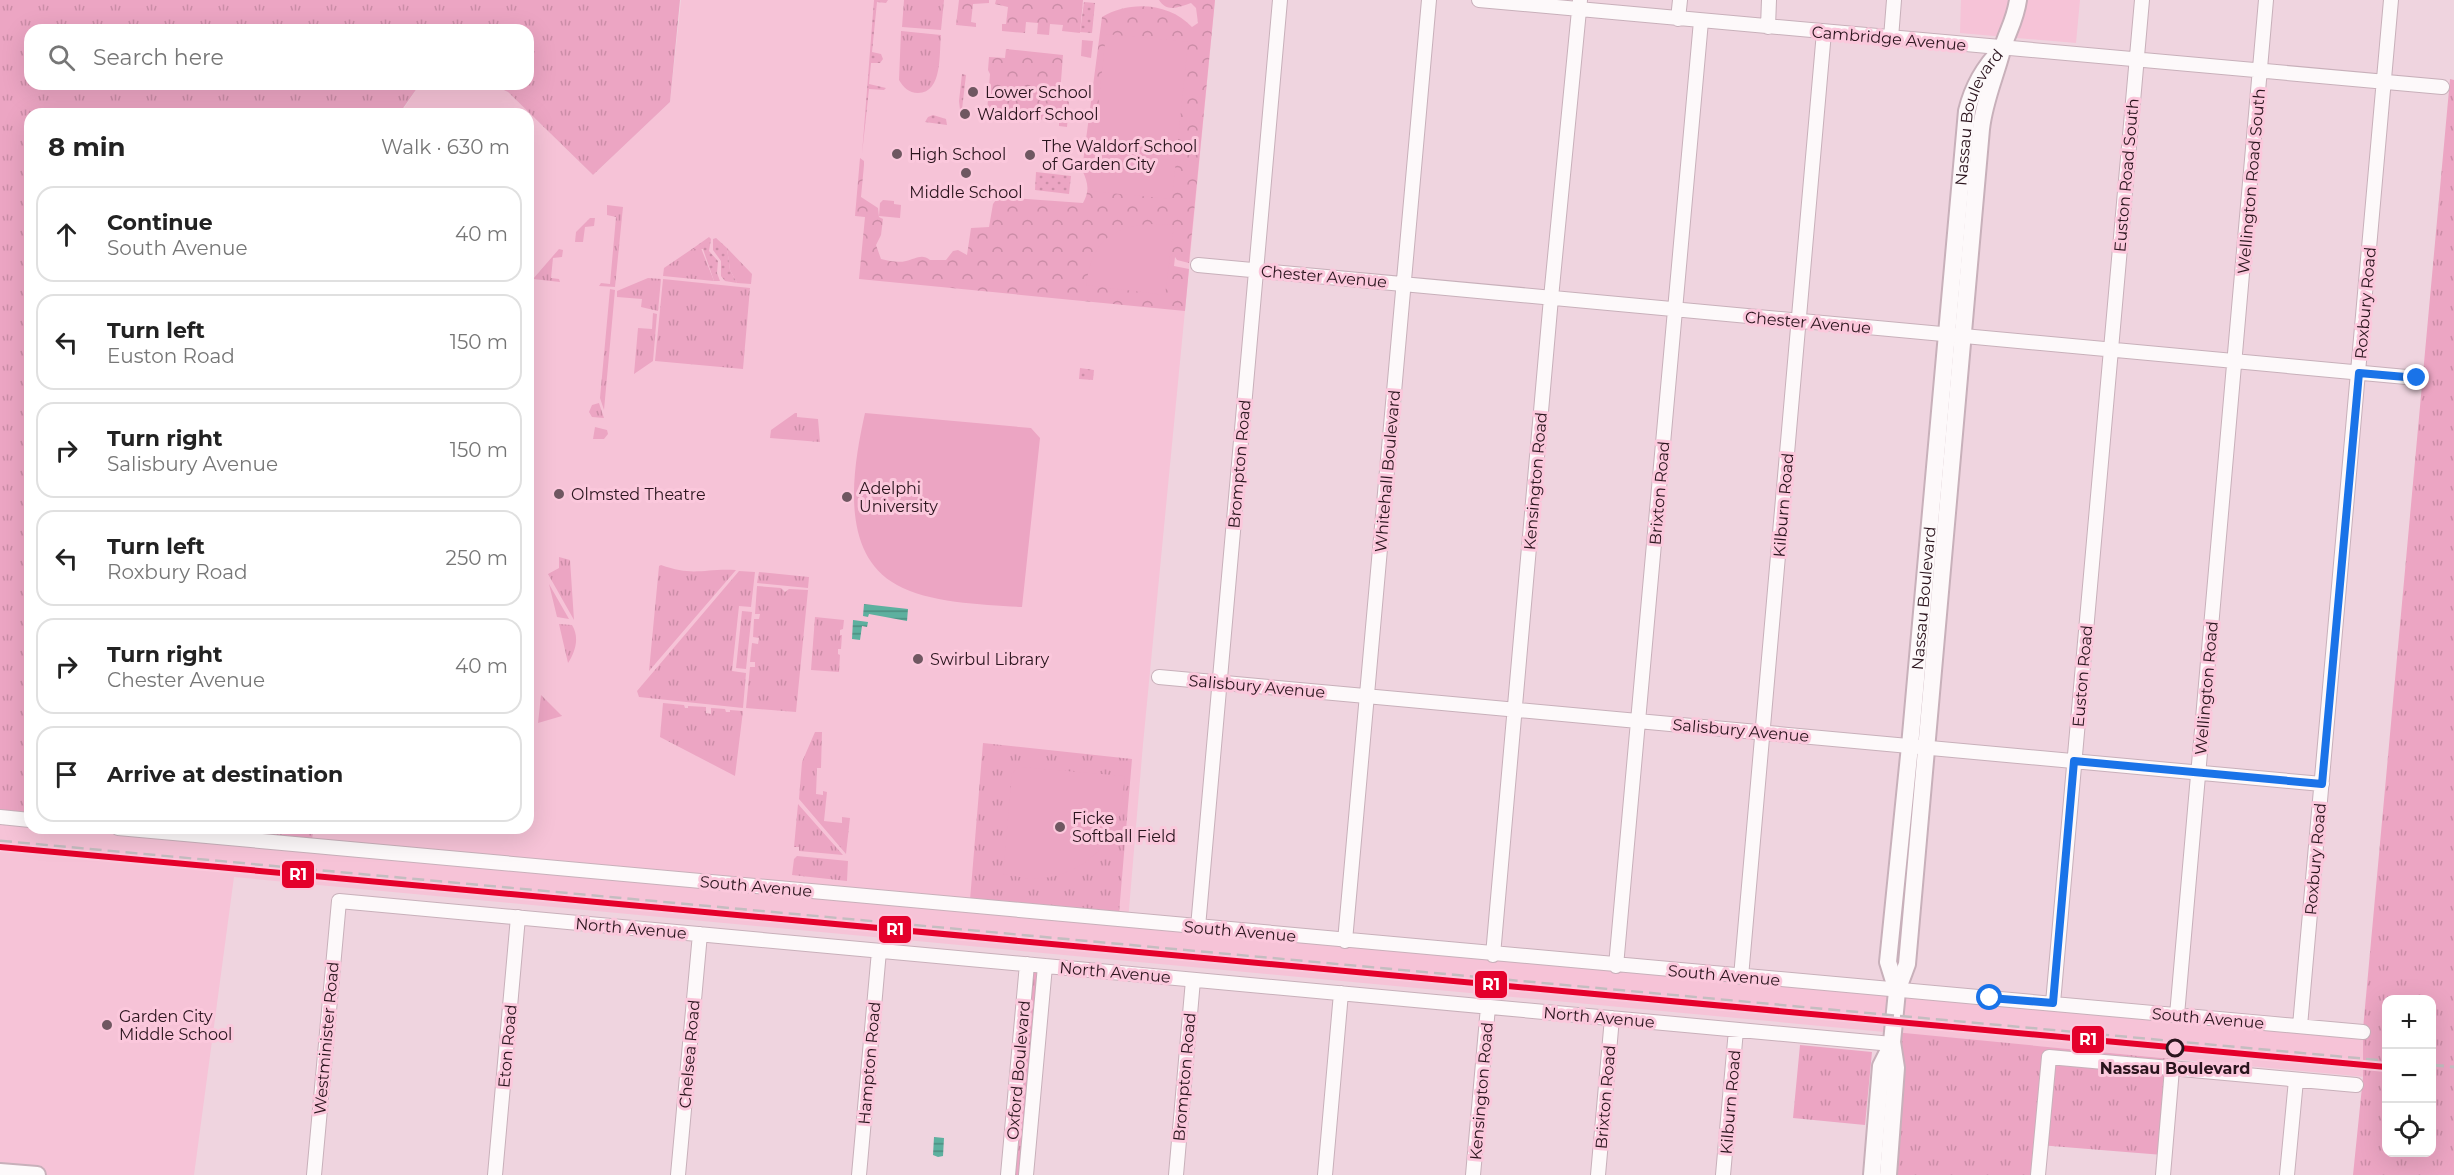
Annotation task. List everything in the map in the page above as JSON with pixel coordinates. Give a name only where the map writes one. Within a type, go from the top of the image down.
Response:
[{"type":"main road","name":"Nassau Boulevard","points":[[1897,991],[1888,962],[1955,335],[1983,114],[2018,0]]},
{"type":"main road","name":"Nassau Boulevard","points":[[1888,1175],[1896,1068],[1892,1044],[1897,991],[1907,964],[1928,747],[1955,335]]},
{"type":"main road","name":"Nassau Boulevard","points":[[1872,1175],[1881,1066],[1892,1044]]},
{"type":"main road","points":[[0,1172],[37,1175]]},
{"type":"street","name":"Brompton Road","points":[[1198,927],[1280,0]]},
{"type":"street","name":"Whitehall Boulevard","points":[[1346,941],[1429,0]]},
{"type":"street","name":"Cambridge Avenue","points":[[1479,0],[1580,4],[1678,19],[2442,87]]},
{"type":"street","points":[[1678,19],[1680,0]]},
{"type":"street","points":[[1768,27],[1769,0]]},
{"type":"street","points":[[1891,38],[1894,0]]},
{"type":"street","name":"Euston Road South","points":[[2111,350],[2142,0]]},
{"type":"street","name":"Wellington Road South","points":[[2235,362],[2266,0]]},
{"type":"street","name":"Roxbury Road","points":[[2300,1026],[2391,0]]},
{"type":"street","name":"Kensington Road","points":[[1493,955],[1551,298],[1580,4]]},
{"type":"street","name":"Brixton Road","points":[[1616,966],[1701,21]]},
{"type":"street","name":"Kilburn Road","points":[[1741,977],[1824,32]]},
{"type":"street","name":"Chester Avenue","points":[[1198,264],[2417,378]]},
{"type":"street","name":"Euston Road","points":[[2053,1003],[2111,350]]},
{"type":"street","name":"Wellington Road","points":[[2176,1015],[2235,362]]},
{"type":"street","name":"Salisbury Avenue","points":[[1159,677],[2322,784]]},
{"type":"street","points":[[0,817],[24,819]]},
{"type":"street","name":"South Avenue","points":[[183,834],[1493,955],[2363,1032]]},
{"type":"street","name":"North Avenue","points":[[339,901],[1892,1044]]},
{"type":"street","name":"Westminister Road","points":[[314,1175],[339,901]]},
{"type":"street","name":"Eton Road","points":[[495,1175],[518,917]]},
{"type":"street","name":"Chelsea Road","points":[[678,1175],[700,934]]},
{"type":"street","name":"Hampton Road","points":[[859,1175],[879,951]]},
{"type":"street","name":"Oxford Boulevard","points":[[1008,1175],[1027,964]]},
{"type":"street","name":"Oxford Boulevard","points":[[1026,1175],[1045,966]]},
{"type":"street","name":"Brompton Road","points":[[1176,1175],[1193,980]]},
{"type":"street","points":[[1325,1175],[1341,993]]},
{"type":"street","name":"Kensington Road","points":[[1473,1175],[1488,1007]]},
{"type":"street","name":"Brixton Road","points":[[1598,1175],[1612,1018]]},
{"type":"street","name":"Kilburn Road","points":[[1723,1175],[1736,1030]]},
{"type":"street","points":[[2038,1175],[2049,1058],[2356,1085]]},
{"type":"street","points":[[2163,1175],[2172,1069]]},
{"type":"street","points":[[2287,1175],[2296,1080]]},
{"type":"street","points":[[1014,1109],[1032,1110]]},
{"type":"shaded area","name":"Adelphi University","points":[[681,0],[1215,0],[1128,921],[2363,1029],[2382,1070],[2382,1079],[234,877],[194,1175],[0,1175],[0,819],[24,821],[24,834],[185,834],[312,845],[313,834],[534,834],[534,117],[593,175],[670,102]]},
{"type":"shaded area","points":[[1961,0],[2080,0],[2076,43],[1960,33]]},
{"type":"shaded area","name":"Adelphi University","points":[[416,90],[503,90],[524,108],[404,108]]},
{"type":"shaded area","points":[[864,604],[908,609],[907,621],[869,614],[868,617],[863,616]]},
{"type":"shaded area","points":[[853,620],[868,622],[867,627],[862,626],[860,640],[852,639]]},
{"type":"shaded area","points":[[934,1137],[944,1138],[943,1156],[933,1155]]},
{"type":"green space","points":[[0,0],[680,0],[670,102],[593,175],[534,117],[534,108],[524,108],[504,90],[534,90],[534,24],[24,24],[24,90],[416,90],[403,108],[24,108],[24,815],[0,813]]},
{"type":"green space","points":[[874,0],[888,0],[886,3],[877,2],[872,52],[881,54],[883,59],[880,63],[871,63],[869,84],[886,88],[884,90],[869,89],[862,154]]},
{"type":"green space","points":[[904,0],[944,0],[941,30],[902,27]]},
{"type":"green space","points":[[959,0],[989,0],[989,3],[973,4],[971,22],[976,23],[976,27],[956,25]]},
{"type":"green space","points":[[996,0],[1083,0],[1080,33],[1062,31],[1063,25],[1050,24],[1049,35],[1037,34],[1038,23],[1026,22],[1025,33],[1002,31],[1002,24],[1006,24],[1008,7],[995,4]]},
{"type":"green space","points":[[1159,0],[1215,0],[1189,263],[1177,260],[1175,257],[1174,266],[1189,269],[1185,311],[859,279],[865,217],[855,216],[860,158],[864,161],[861,197],[878,208],[879,217],[883,219],[881,235],[876,245],[881,259],[897,262],[921,257],[930,260],[946,260],[953,251],[958,250],[967,255],[971,228],[989,227],[993,204],[998,197],[1083,203],[1087,194],[1087,186],[1082,170],[1102,17],[1137,6],[1173,13],[1192,27],[1198,23],[1196,8],[1191,3],[1169,8]]},
{"type":"green space","points":[[1084,2],[1095,3],[1092,33],[1080,32]]},
{"type":"green space","points":[[901,31],[941,35],[936,79],[926,91],[912,92],[899,80]]},
{"type":"green space","points":[[1106,34],[1188,42],[1172,199],[1089,191]]},
{"type":"green space","points":[[1082,40],[1093,41],[1091,58],[1081,56]]},
{"type":"green space","points":[[1006,49],[1063,55],[1060,94],[1066,96],[1069,103],[1067,127],[1059,126],[1059,121],[1033,119],[1032,122],[1023,122],[1023,116],[987,113],[989,57],[1005,58]]},
{"type":"green space","points":[[962,74],[966,75],[961,118],[959,101]]},
{"type":"green space","points":[[2450,79],[2454,80],[2454,1175],[2353,1175],[2363,1077],[2363,1029]]},
{"type":"green space","points":[[933,115],[946,119],[947,125],[925,122]]},
{"type":"green space","points":[[1036,172],[1071,176],[1069,194],[1035,190]]},
{"type":"green space","points":[[883,200],[894,201],[894,204],[901,205],[900,218],[879,216],[880,203]]},
{"type":"green space","points":[[607,205],[623,207],[615,287],[599,286],[601,283],[610,284],[616,217],[607,215]]},
{"type":"green space","points":[[590,218],[595,218],[594,226],[585,227],[583,242],[575,242],[576,232]]},
{"type":"green space","points":[[1149,224],[1174,225],[1165,295],[1086,285],[1093,259],[1104,241],[1123,229]]},
{"type":"green space","points":[[709,237],[711,239],[709,251],[718,261],[717,273],[720,281],[714,281],[703,249],[692,249]]},
{"type":"green space","points":[[716,238],[727,248],[730,270],[737,283],[725,281],[721,276],[721,261],[713,250],[713,239]]},
{"type":"green space","points":[[701,248],[714,281],[663,276],[664,268],[692,249]]},
{"type":"green space","points":[[727,248],[752,274],[751,284],[737,283],[730,270]]},
{"type":"green space","points":[[559,249],[563,250],[562,257],[553,258],[551,278],[559,279],[560,282],[534,278]]},
{"type":"green space","points":[[648,278],[661,279],[658,311],[641,307],[642,299],[617,297],[617,291]]},
{"type":"green space","points":[[663,279],[750,288],[743,369],[655,361]]},
{"type":"green space","points":[[610,289],[615,290],[604,410],[600,398]]},
{"type":"green space","points":[[653,313],[657,314],[653,361],[634,374],[638,328],[652,329]]},
{"type":"green space","points":[[1080,368],[1094,370],[1093,380],[1079,379]]},
{"type":"green space","points":[[599,403],[604,418],[592,417],[589,412],[592,405]]},
{"type":"green space","points":[[795,413],[797,417],[818,419],[820,442],[770,438],[771,430]]},
{"type":"green space","points":[[865,413],[1031,428],[1040,438],[1022,607],[958,602],[925,596],[897,585],[878,571],[865,552],[858,531],[854,507],[854,483]]},
{"type":"green space","points":[[595,427],[607,430],[608,434],[604,439],[593,439]]},
{"type":"green space","points":[[559,557],[570,560],[574,620],[548,574],[559,568]]},
{"type":"green space","points":[[659,566],[682,571],[736,570],[649,671]]},
{"type":"green space","points":[[739,571],[755,572],[751,607],[739,606],[732,671],[746,673],[743,708],[639,697],[637,691]]},
{"type":"green space","points":[[759,572],[809,577],[808,588],[757,583]]},
{"type":"green space","points":[[549,584],[569,619],[557,617]]},
{"type":"green space","points":[[757,586],[781,588],[785,592],[789,589],[808,590],[796,712],[746,708],[750,667],[755,667],[755,662],[750,662],[752,643],[758,644],[759,638],[753,637],[754,619],[759,619],[760,614],[755,614]]},
{"type":"green space","points":[[742,611],[752,612],[746,669],[736,668]]},
{"type":"green space","points":[[815,617],[844,620],[843,629],[840,630],[841,649],[838,649],[839,672],[811,670]]},
{"type":"green space","points":[[559,624],[572,625],[576,635],[573,654],[568,663]]},
{"type":"green space","points":[[541,695],[562,716],[538,723]]},
{"type":"green space","points":[[663,703],[684,705],[685,708],[688,706],[706,707],[706,713],[711,714],[711,708],[725,709],[726,712],[743,711],[735,776],[660,737]]},
{"type":"green space","points":[[815,732],[822,732],[821,768],[817,768],[816,794],[823,795],[823,791],[827,792],[824,821],[842,823],[842,817],[850,818],[846,854],[799,799],[802,762]]},
{"type":"green space","points":[[983,743],[1132,759],[1119,913],[970,900]]},
{"type":"green space","name":"Ficke Softball Field","points":[[1020,767],[1125,776],[1121,808],[1115,827],[1099,850],[1076,868],[1049,877],[1034,879],[1003,874],[1012,773]]},
{"type":"green space","points":[[798,804],[843,855],[799,851],[799,847],[794,847]]},
{"type":"green space","points":[[198,834],[313,834],[312,846]]},
{"type":"green space","points":[[797,856],[848,861],[847,881],[792,875],[794,859]]},
{"type":"green space","points":[[1029,966],[1043,967],[1024,1175],[1010,1175]]},
{"type":"green space","points":[[1894,1032],[2172,1059],[2163,1155],[2039,1145],[2036,1175],[1872,1175]]},
{"type":"green space","points":[[1800,1045],[1872,1052],[1865,1125],[1793,1118]]},
{"type":"railway","points":[[0,841],[2382,1061]]},
{"type":"railway","points":[[2436,1065],[2454,1067]]},
{"type":"transit line","name":"R1","points":[[0,847],[2382,1067]]},
{"type":"place","name":"Lower School","points":[[973,92]]},
{"type":"place","name":"Waldorf School","points":[[965,114]]},
{"type":"place","name":"High School","points":[[897,154]]},
{"type":"place","name":"The Waldorf School of Garden City","points":[[1030,155]]},
{"type":"place","name":"Middle School","points":[[966,173]]},
{"type":"place","name":"Olmsted Theatre","points":[[559,494]]},
{"type":"place","name":"Adelphi University","points":[[847,497]]},
{"type":"place","name":"Swirbul Library","points":[[918,659]]},
{"type":"place","name":"Ficke Softball Field","points":[[1060,827]]},
{"type":"place","name":"Garden City Middle School","points":[[107,1025]]},
{"type":"place","name":"Nassau Boulevard","points":[[2175,1048]]},
{"type":"route","points":[[1990,998],[2053,1003],[2074,761],[2322,784],[2359,373],[2417,378]]}]
